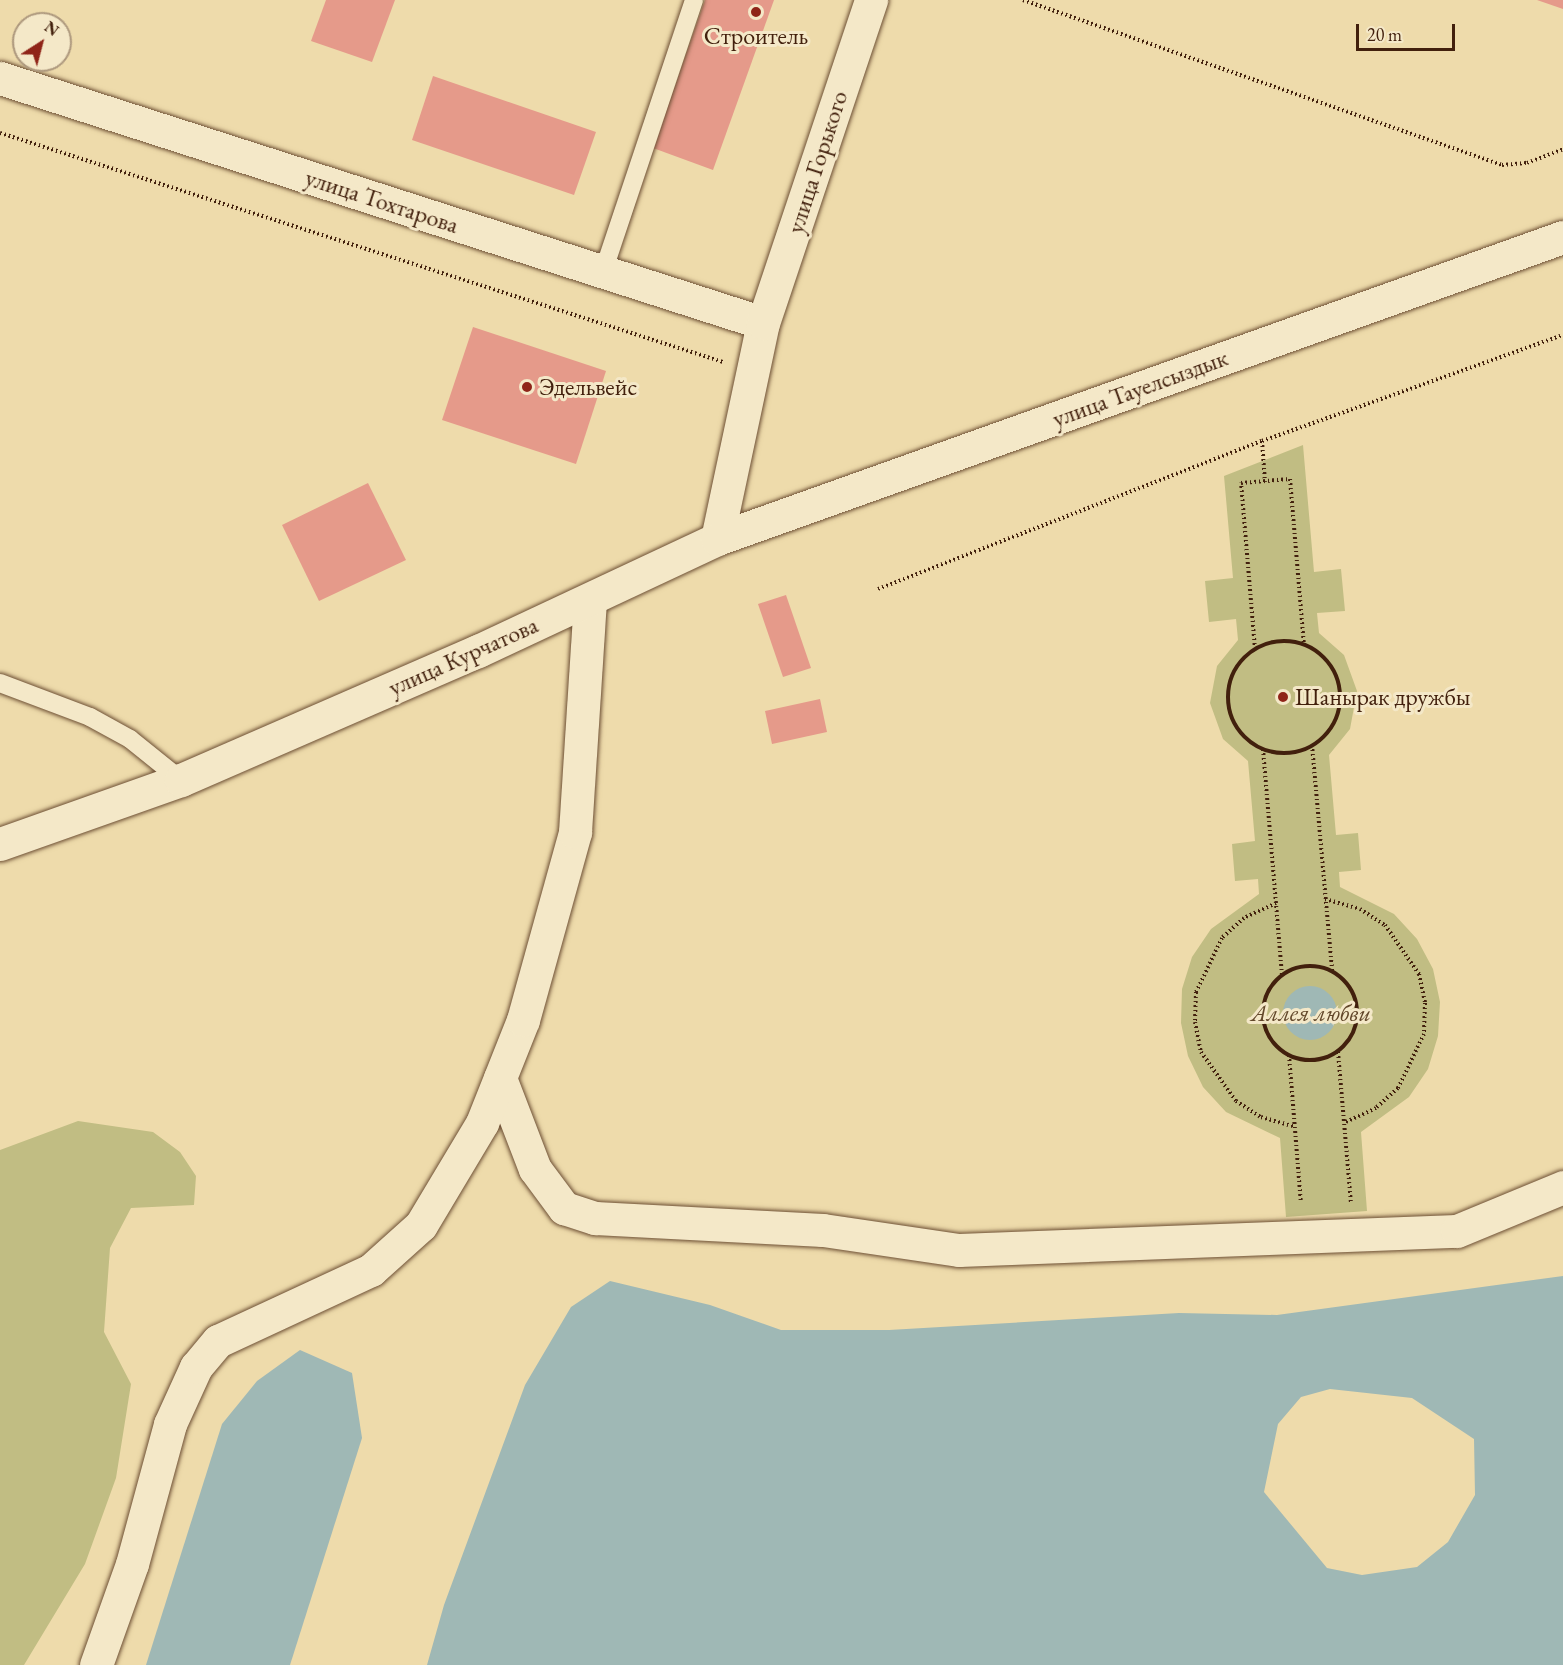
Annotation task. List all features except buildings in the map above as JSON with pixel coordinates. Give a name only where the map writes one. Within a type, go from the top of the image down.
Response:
[{"type":"street","name":"улица Горького","points":[[764,323],[871,0]]},
{"type":"street","name":"улица Тохтарова","points":[[0,78],[764,323]]},
{"type":"street","name":"улица Тауелсыздык","points":[[717,539],[1563,237]]},
{"type":"street","points":[[717,539],[764,323]]},
{"type":"street","name":"улица Курчатова","points":[[0,844],[181,780],[590,599],[717,539]]},
{"type":"street","points":[[96,1665],[132,1564],[170,1424],[196,1367],[218,1341],[371,1270],[421,1226],[482,1123],[523,1020],[575,832],[590,599]]},
{"type":"street","points":[[500,1078],[535,1169],[564,1209],[595,1218],[823,1230],[959,1250],[1457,1231],[1563,1187]]},
{"type":"lane","points":[[603,272],[694,0]]},
{"type":"lane","points":[[0,683],[90,717],[130,740],[181,780]]},
{"type":"path","points":[[1023,0],[1502,165],[1527,163],[1563,149]]},
{"type":"path","points":[[0,133],[752,372]]},
{"type":"path","points":[[878,589],[1262,441],[1563,335]]},
{"type":"path","points":[[1262,441],[1265,482]]},
{"type":"path","points":[[1255,649],[1241,483],[1290,479],[1304,645]]},
{"type":"path","points":[[1279,641],[1304,645],[1330,665],[1340,693],[1335,721],[1312,745],[1288,753],[1263,749],[1237,729],[1227,702],[1233,673],[1255,649],[1279,641]]},
{"type":"path","points":[[1312,745],[1332,971]]},
{"type":"path","points":[[1263,749],[1282,975]]},
{"type":"path","points":[[1325,899],[1360,909],[1385,925],[1419,974],[1425,1004],[1424,1034],[1398,1088],[1376,1108],[1344,1123]]},
{"type":"path","points":[[1276,903],[1244,918],[1222,938],[1196,992],[1195,1022],[1201,1052],[1236,1101],[1261,1117],[1295,1127]]},
{"type":"path","points":[[1306,966],[1332,971],[1349,986],[1357,1009],[1353,1033],[1338,1051],[1314,1060],[1289,1055],[1271,1040],[1263,1017],[1267,992],[1282,975],[1306,966]]},
{"type":"path","points":[[1338,1051],[1352,1212]]},
{"type":"path","points":[[1289,1055],[1302,1216]]},
{"type":"green space","name":"Аллея любви","points":[[1303,445],[1314,572],[1341,569],[1345,611],[1317,613],[1319,633],[1344,655],[1357,691],[1350,729],[1329,755],[1336,835],[1358,833],[1361,870],[1339,872],[1340,887],[1394,914],[1417,939],[1433,969],[1440,1002],[1438,1036],[1428,1069],[1409,1097],[1361,1132],[1367,1211],[1286,1217],[1280,1138],[1226,1112],[1203,1087],[1188,1056],[1181,1023],[1182,989],[1192,957],[1211,929],[1259,894],[1258,879],[1235,881],[1232,844],[1255,841],[1248,761],[1223,739],[1210,703],[1217,666],[1238,640],[1236,619],[1209,622],[1205,581],[1233,578],[1224,476]]},
{"type":"green space","points":[[78,1121],[153,1132],[180,1152],[196,1176],[194,1205],[131,1208],[110,1248],[104,1332],[131,1384],[116,1478],[85,1564],[24,1665],[0,1665],[0,1150]]},
{"type":"water","points":[[1310,986],[1320,988],[1329,994],[1335,1003],[1337,1013],[1335,1023],[1329,1032],[1320,1038],[1310,1040],[1300,1038],[1291,1032],[1285,1023],[1283,1013],[1285,1003],[1291,994],[1300,988]]},
{"type":"water","points":[[1563,1276],[1563,1665],[427,1665],[444,1605],[525,1385],[571,1307],[610,1281],[710,1305],[781,1330],[889,1330],[1179,1313],[1277,1315]],"holes":[[[1330,1389],[1412,1398],[1474,1439],[1475,1495],[1448,1542],[1417,1567],[1362,1575],[1327,1568],[1264,1492],[1278,1424],[1301,1397]]]},
{"type":"water","points":[[300,1350],[352,1373],[362,1438],[290,1665],[146,1665],[222,1424],[257,1381]]},
{"type":"place","name":"Строитель","points":[[756,12]]},
{"type":"place","name":"Эдельвейс","points":[[527,387]]},
{"type":"place","name":"Шанырак дружбы","points":[[1283,697]]}]
